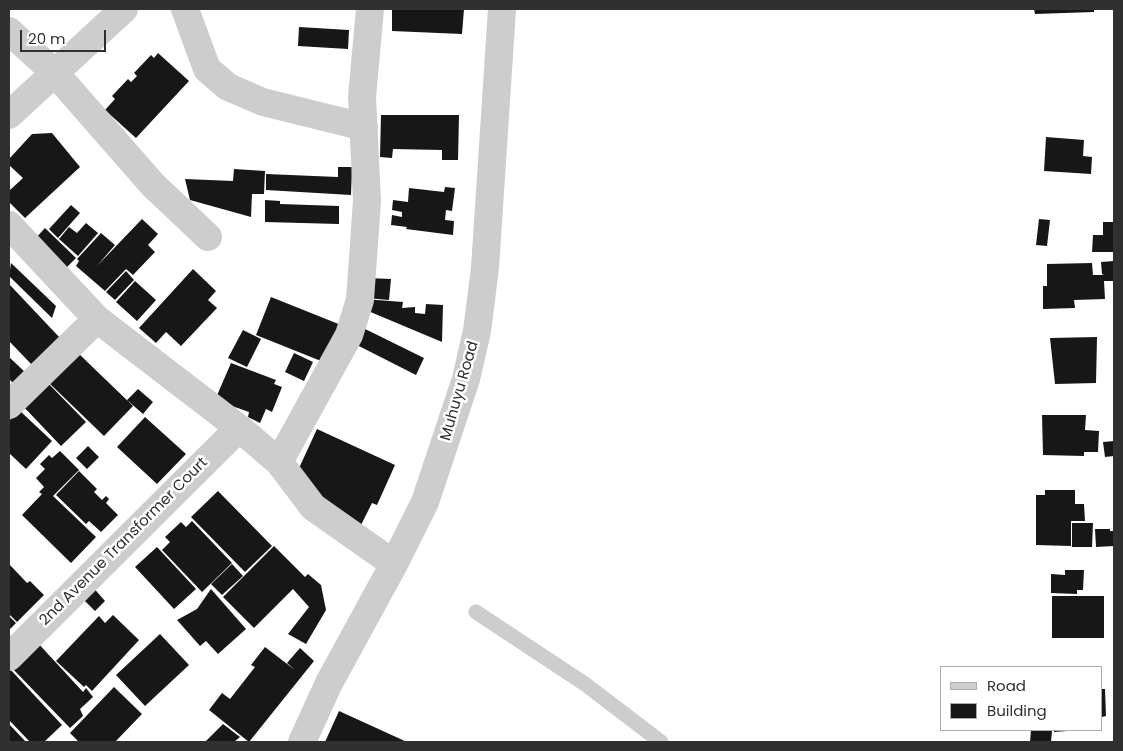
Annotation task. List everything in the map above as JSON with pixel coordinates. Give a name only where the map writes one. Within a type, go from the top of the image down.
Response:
[{"type":"street","points":[[9,115],[124,9]]},
{"type":"street","points":[[185,9],[207,69],[228,87],[263,102],[364,127]]},
{"type":"street","points":[[279,462],[349,335],[360,300],[367,201],[362,96],[370,9]]},
{"type":"street","name":"Muhuyu Road","points":[[302,742],[329,683],[394,564],[425,502],[466,379],[478,331],[485,268],[502,9]]},
{"type":"street","points":[[9,31],[54,72],[153,185],[208,237]]},
{"type":"street","points":[[9,225],[97,319],[239,428],[279,462],[312,507],[394,564]]},
{"type":"street","points":[[9,405],[97,319]]},
{"type":"street","name":"2nd Avenue Transformer Court","points":[[9,657],[239,428]]},
{"type":"lane","points":[[476,612],[585,684],[661,742]]},
{"type":"building","points":[[392,9],[464,9],[462,34],[392,31]]},
{"type":"building","points":[[1034,9],[1094,9],[1094,12],[1035,14]]},
{"type":"building","points":[[299,27],[349,30],[348,49],[298,46]]},
{"type":"building","points":[[158,53],[189,81],[136,138],[105,110],[115,99],[112,96],[128,79],[131,82],[137,76],[134,73],[151,55],[154,58]]},
{"type":"building","points":[[381,115],[459,115],[458,160],[442,160],[442,150],[393,149],[392,158],[380,157]]},
{"type":"building","points":[[52,133],[80,167],[25,218],[9,202],[9,191],[23,178],[9,165],[9,159],[32,134]]},
{"type":"building","points":[[1046,137],[1084,140],[1083,156],[1092,157],[1091,174],[1044,171]]},
{"type":"building","points":[[338,167],[352,167],[351,195],[266,190],[266,174],[338,177]]},
{"type":"building","points":[[234,169],[265,171],[264,194],[252,194],[251,217],[190,200],[185,179],[233,181]]},
{"type":"building","points":[[445,187],[455,188],[452,211],[446,210],[445,220],[454,221],[453,235],[406,229],[407,227],[391,225],[392,215],[402,217],[402,212],[392,210],[393,200],[408,202],[409,188],[444,192]]},
{"type":"building","points":[[265,200],[280,201],[280,204],[339,206],[339,224],[265,222]]},
{"type":"building","points":[[71,205],[80,213],[58,238],[49,229]]},
{"type":"building","points":[[142,219],[158,234],[148,245],[155,252],[133,275],[126,269],[105,291],[76,266],[79,261],[77,259],[101,233],[115,245],[97,266]]},
{"type":"building","points":[[1039,219],[1050,220],[1047,246],[1036,245]]},
{"type":"building","points":[[1103,222],[1114,222],[1114,252],[1092,252],[1093,235],[1103,235]]},
{"type":"building","points":[[86,223],[98,233],[78,256],[59,239],[69,227],[77,233]]},
{"type":"building","points":[[45,228],[76,258],[65,269],[35,239]]},
{"type":"building","points":[[1114,261],[1114,281],[1104,281],[1105,299],[1074,300],[1075,308],[1043,309],[1043,286],[1047,286],[1047,264],[1092,263],[1093,275],[1104,275],[1102,274],[1101,262]]},
{"type":"building","points":[[11,263],[56,306],[52,318],[9,276]]},
{"type":"building","points":[[193,269],[216,291],[208,300],[217,308],[181,346],[166,332],[156,343],[139,328]]},
{"type":"building","points":[[126,271],[134,280],[115,300],[106,292]]},
{"type":"building","points":[[367,278],[391,279],[389,300],[366,298]]},
{"type":"building","points":[[135,281],[156,300],[137,321],[116,302]]},
{"type":"building","points":[[9,284],[61,339],[33,366],[9,341]]},
{"type":"building","points":[[271,297],[346,327],[331,365],[256,335]]},
{"type":"building","points":[[364,299],[403,302],[402,308],[415,307],[415,313],[425,314],[426,304],[443,305],[442,342],[361,308]]},
{"type":"building","points":[[357,325],[424,358],[416,375],[349,341]]},
{"type":"building","points":[[243,330],[261,339],[247,367],[228,358]]},
{"type":"building","points":[[1097,337],[1096,383],[1055,384],[1050,338]]},
{"type":"building","points":[[77,352],[133,406],[104,436],[48,382]]},
{"type":"building","points":[[294,353],[313,362],[304,381],[285,372]]},
{"type":"building","points":[[9,357],[26,373],[15,385],[9,379]]},
{"type":"building","points":[[231,363],[276,380],[274,384],[282,387],[272,412],[266,409],[260,423],[248,417],[249,412],[215,400]]},
{"type":"building","points":[[44,379],[86,422],[61,446],[20,403]]},
{"type":"building","points":[[138,389],[153,402],[143,414],[127,400]]},
{"type":"building","points":[[19,410],[52,441],[26,469],[9,453],[9,421]]},
{"type":"building","points":[[1042,415],[1086,415],[1085,430],[1099,431],[1098,452],[1084,452],[1084,456],[1043,455]]},
{"type":"building","points":[[145,417],[186,454],[157,484],[117,447]]},
{"type":"building","points":[[317,429],[395,465],[377,505],[372,503],[360,527],[294,479]]},
{"type":"building","points":[[1114,441],[1114,456],[1105,457],[1103,442]]},
{"type":"building","points":[[88,446],[99,457],[87,469],[76,458]]},
{"type":"building","points":[[60,451],[79,470],[53,496],[96,537],[71,563],[22,515],[42,494],[39,492],[44,487],[36,478],[45,469],[40,464],[49,455],[52,458]]},
{"type":"building","points":[[79,471],[97,489],[94,492],[102,500],[106,496],[109,499],[106,503],[118,515],[101,532],[89,521],[86,524],[56,495]]},
{"type":"building","points":[[1045,490],[1075,490],[1075,504],[1084,504],[1085,521],[1071,521],[1071,546],[1036,545],[1036,495],[1045,495]]},
{"type":"building","points":[[218,491],[272,546],[245,572],[191,517]]},
{"type":"building","points":[[192,521],[232,563],[202,592],[162,550],[170,542],[165,537],[181,522],[186,527]]},
{"type":"building","points":[[1072,523],[1093,523],[1092,547],[1072,547]]},
{"type":"building","points":[[1095,529],[1110,529],[1110,531],[1114,531],[1114,546],[1096,547]]},
{"type":"building","points":[[274,546],[305,577],[308,574],[321,585],[326,610],[306,644],[288,634],[309,607],[293,589],[254,628],[223,597]]},
{"type":"building","points":[[157,547],[196,589],[174,609],[135,567]]},
{"type":"building","points":[[9,564],[27,583],[30,581],[44,595],[17,622],[9,614]]},
{"type":"building","points":[[232,564],[243,576],[222,595],[211,584]]},
{"type":"building","points":[[1065,570],[1084,570],[1083,590],[1077,590],[1077,594],[1051,593],[1051,574],[1065,575]]},
{"type":"building","points":[[91,585],[105,601],[95,611],[80,596]]},
{"type":"building","points":[[211,589],[246,629],[218,654],[206,641],[200,646],[177,620],[197,609]]},
{"type":"building","points":[[1052,596],[1104,596],[1104,638],[1052,638]]},
{"type":"building","points":[[113,615],[139,640],[92,691],[86,685],[84,687],[56,661],[99,616],[105,623]]},
{"type":"building","points":[[9,616],[16,623],[9,630]]},
{"type":"building","points":[[160,634],[189,665],[145,706],[116,675]]},
{"type":"building","points":[[36,641],[83,692],[86,688],[93,697],[80,709],[83,716],[70,728],[10,666]]},
{"type":"building","points":[[265,647],[295,670],[287,663],[300,648],[314,661],[249,742],[209,710],[222,693],[230,699],[255,667],[251,665]]},
{"type":"building","points":[[9,668],[62,725],[44,742],[30,742],[9,720]]},
{"type":"building","points":[[114,687],[142,714],[115,742],[79,742],[70,733]]},
{"type":"building","points":[[1103,689],[1105,689],[1106,716],[1103,717]]},
{"type":"building","points":[[339,711],[407,742],[325,742]]},
{"type":"building","points":[[9,724],[26,742],[9,742]]},
{"type":"building","points":[[223,724],[240,737],[234,742],[205,742]]},
{"type":"building","points":[[1031,731],[1052,731],[1051,742],[1030,742]]}]
